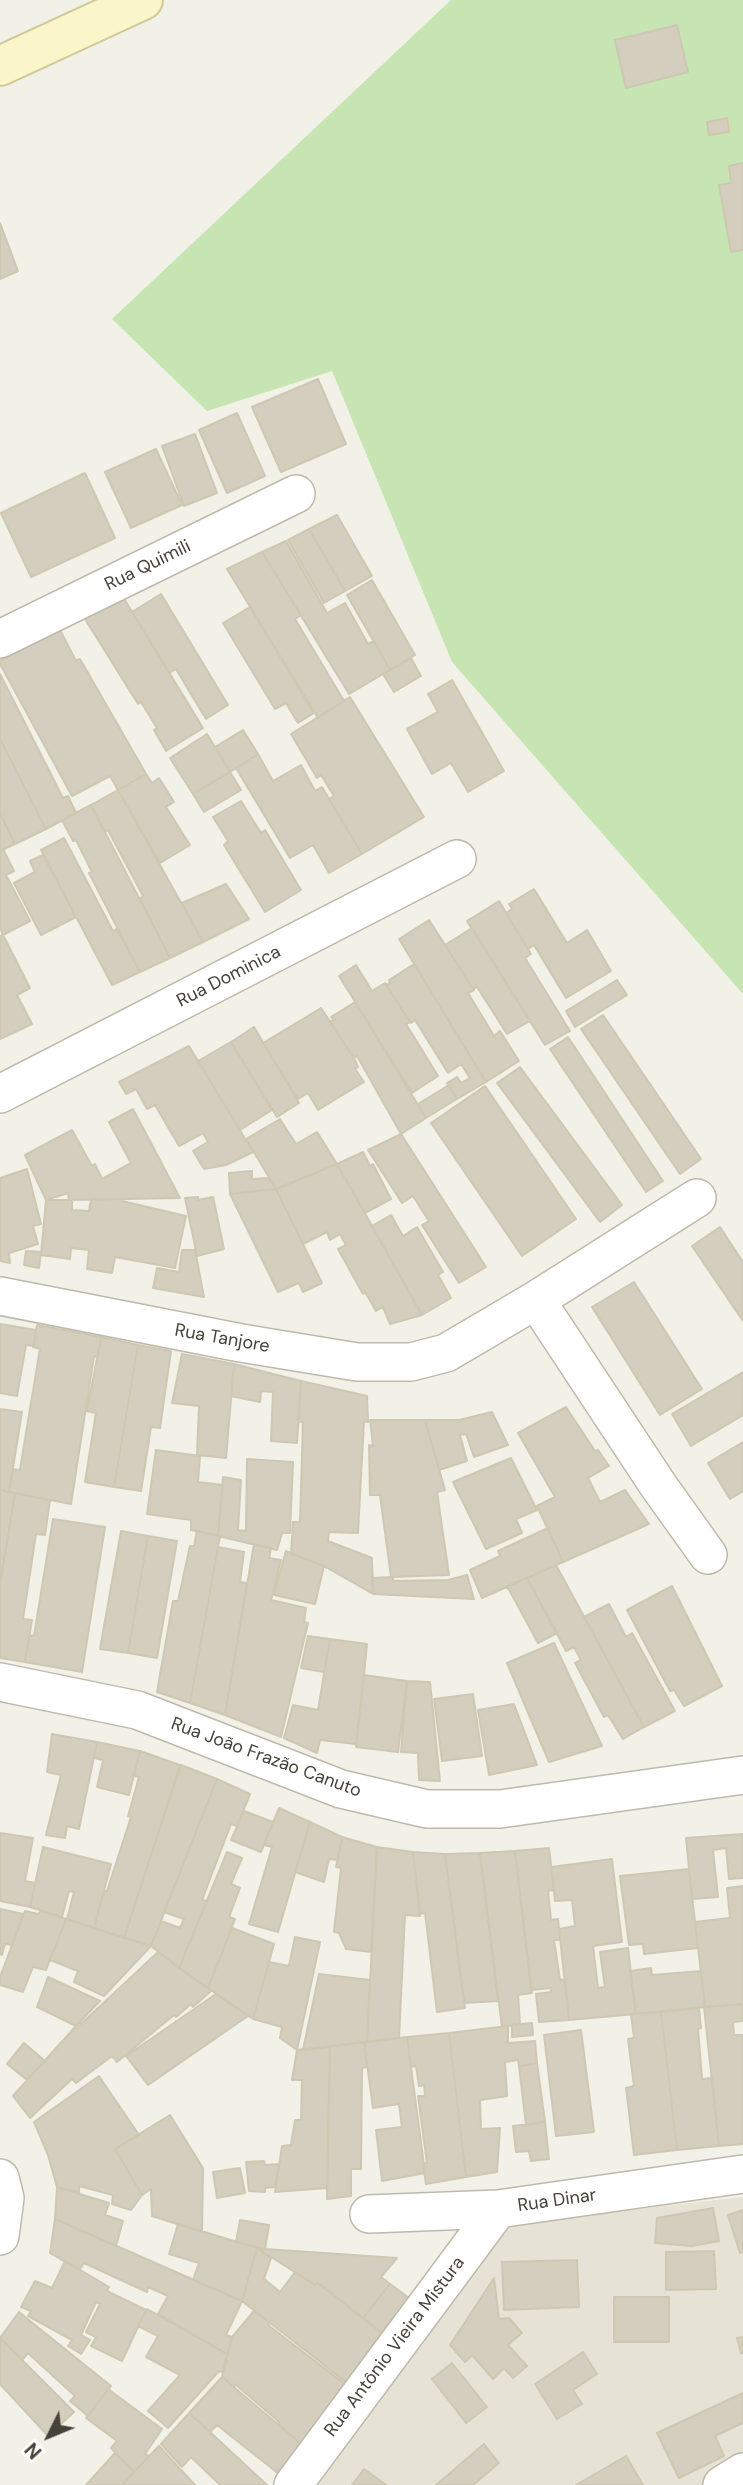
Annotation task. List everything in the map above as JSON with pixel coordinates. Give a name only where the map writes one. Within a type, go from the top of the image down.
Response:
[{"type":"main road","points":[[0,66],[143,0]]},
{"type":"street","name":"Rua Quimili","points":[[0,639],[296,494]]},
{"type":"street","name":"Rua Dominica","points":[[0,1094],[457,859]]},
{"type":"street","name":"Rua Tanjore","points":[[0,1296],[241,1343],[357,1362],[411,1362],[446,1353],[536,1300],[697,1198]]},
{"type":"street","points":[[536,1300],[658,1485],[708,1555]]},
{"type":"street","name":"Rua João Frazão Canuto","points":[[0,1682],[137,1710],[341,1789],[427,1809],[500,1809],[743,1775]]},
{"type":"street","name":"Rua Dinar","points":[[369,2214],[498,2209],[743,2174]]},
{"type":"street","points":[[0,2178],[5,2199],[0,2236]]},
{"type":"street","name":"Rua Antônio Vieira Mistura","points":[[293,2485],[498,2209]]},
{"type":"street","points":[[722,2485],[743,2472]]},
{"type":"shaded area","points":[[743,2197],[743,2485],[316,2485],[507,2224]]},
{"type":"green space","points":[[451,0],[743,0],[743,994],[452,662],[332,371],[207,411],[112,319]]},
{"type":"building","points":[[677,25],[688,72],[626,88],[615,40]]},
{"type":"building","points":[[727,118],[729,132],[709,135],[707,122]]},
{"type":"building","points":[[743,163],[743,250],[731,252],[719,185],[731,183],[729,166]]},
{"type":"building","points":[[0,223],[18,271],[0,279]]},
{"type":"building","points":[[318,379],[346,444],[281,472],[252,407]]},
{"type":"building","points":[[237,413],[265,476],[227,493],[199,430]]},
{"type":"building","points":[[195,434],[217,493],[184,506],[162,446]]},
{"type":"building","points":[[156,449],[182,505],[131,528],[105,472]]},
{"type":"building","points":[[85,473],[115,538],[31,577],[1,513]]},
{"type":"building","points":[[337,515],[372,576],[345,591],[309,529]]},
{"type":"building","points":[[309,529],[345,591],[324,603],[288,540]]},
{"type":"building","points":[[286,541],[327,613],[345,603],[368,644],[374,641],[390,670],[349,694],[262,552]]},
{"type":"building","points":[[262,552],[301,615],[295,619],[344,701],[318,718],[227,569]]},
{"type":"building","points":[[372,580],[415,655],[390,670],[347,595]]},
{"type":"building","points":[[161,594],[228,705],[206,719],[176,669],[169,673],[132,612]]},
{"type":"building","points":[[123,597],[203,728],[166,751],[154,730],[157,728],[141,702],[138,704],[85,619]]},
{"type":"building","points":[[250,607],[314,713],[298,723],[286,703],[275,709],[223,623]]},
{"type":"building","points":[[60,630],[76,661],[80,659],[146,774],[118,790],[110,776],[72,796],[0,664],[0,661]]},
{"type":"building","points":[[411,658],[421,676],[394,692],[383,674]]},
{"type":"building","points":[[0,674],[63,798],[68,796],[76,813],[46,829],[0,739]]},
{"type":"building","points":[[452,680],[504,771],[468,792],[451,763],[432,774],[407,729],[438,712],[428,694]]},
{"type":"building","points":[[350,697],[424,817],[362,854],[329,799],[334,796],[321,775],[317,778],[291,734]]},
{"type":"building","points":[[243,730],[258,754],[230,772],[215,747]]},
{"type":"building","points":[[207,734],[230,772],[193,794],[170,758]]},
{"type":"building","points":[[0,739],[46,829],[15,844],[0,813]]},
{"type":"building","points":[[258,754],[273,781],[301,765],[315,791],[322,787],[362,854],[329,873],[313,845],[290,858],[236,768]]},
{"type":"building","points":[[230,772],[241,790],[204,812],[193,794]]},
{"type":"building","points":[[146,774],[152,783],[159,778],[174,802],[166,807],[190,845],[160,863],[118,790]]},
{"type":"building","points":[[118,790],[203,942],[170,958],[140,899],[143,896],[108,830],[104,832],[91,805]]},
{"type":"building","points":[[241,801],[261,833],[265,830],[301,890],[265,912],[224,845],[228,841],[213,817]]},
{"type":"building","points":[[91,805],[170,958],[140,972],[89,873],[92,872],[76,840],[73,841],[62,820]]},
{"type":"building","points":[[0,813],[15,844],[0,851]]},
{"type":"building","points":[[64,838],[113,931],[117,929],[140,972],[112,985],[41,850]]},
{"type":"building","points":[[3,849],[14,871],[6,875],[30,921],[3,935],[0,928],[0,851]]},
{"type":"building","points":[[43,855],[76,917],[41,935],[14,883],[35,872],[30,861]]},
{"type":"building","points":[[226,884],[249,919],[203,942],[182,903]]},
{"type":"building","points":[[534,889],[567,943],[587,930],[611,971],[566,998],[534,945],[528,949],[506,913],[512,909],[509,904]]},
{"type":"building","points":[[499,901],[531,954],[525,958],[570,1031],[545,1045],[467,921]]},
{"type":"building","points":[[429,920],[474,990],[468,993],[494,1036],[500,1031],[519,1061],[486,1082],[399,939]]},
{"type":"building","points":[[472,928],[530,1021],[507,1034],[477,987],[473,989],[445,945]]},
{"type":"building","points":[[3,935],[30,988],[17,995],[32,1024],[0,1039],[0,936]]},
{"type":"building","points":[[414,964],[486,1082],[457,1099],[447,1083],[457,1077],[461,1083],[470,1078],[461,1064],[448,1073],[415,1020],[411,1023],[386,985],[390,983],[389,980]]},
{"type":"building","points":[[356,965],[372,991],[385,983],[410,1022],[406,1024],[438,1076],[412,1093],[339,976]]},
{"type":"building","points":[[617,980],[627,995],[575,1027],[566,1011]]},
{"type":"building","points":[[355,1002],[426,1118],[401,1134],[357,1056],[354,1058],[330,1022],[334,1020],[331,1017]]},
{"type":"building","points":[[321,1008],[354,1058],[358,1067],[355,1069],[364,1082],[318,1110],[308,1093],[298,1099],[263,1043]]},
{"type":"building","points":[[603,1015],[701,1159],[680,1174],[581,1029]]},
{"type":"building","points":[[254,1027],[299,1103],[277,1117],[231,1042]]},
{"type":"building","points":[[568,1037],[663,1181],[646,1192],[550,1049]]},
{"type":"building","points":[[231,1042],[272,1110],[240,1130],[198,1061]]},
{"type":"building","points":[[189,1046],[253,1152],[226,1165],[204,1169],[193,1151],[208,1142],[203,1133],[179,1146],[155,1105],[147,1109],[136,1089],[126,1094],[119,1082]]},
{"type":"building","points":[[520,1067],[622,1205],[600,1222],[497,1083]]},
{"type":"building","points":[[449,1085],[457,1099],[426,1118],[418,1104]]},
{"type":"building","points":[[485,1086],[576,1219],[522,1256],[431,1123]]},
{"type":"building","points":[[133,1109],[180,1198],[69,1200],[68,1193],[46,1200],[25,1155],[72,1130],[102,1179],[131,1163],[109,1122]]},
{"type":"building","points":[[280,1119],[296,1144],[317,1132],[337,1164],[276,1189],[246,1139]]},
{"type":"building","points":[[401,1134],[486,1267],[459,1283],[422,1225],[429,1221],[413,1196],[402,1203],[368,1150]]},
{"type":"building","points":[[363,1152],[370,1166],[373,1164],[391,1199],[365,1213],[337,1164]]},
{"type":"building","points":[[337,1164],[422,1315],[390,1324],[383,1307],[376,1311],[365,1292],[363,1294],[338,1249],[346,1245],[340,1234],[330,1240],[327,1232],[303,1244],[276,1189]]},
{"type":"building","points":[[27,1169],[41,1224],[33,1226],[38,1244],[9,1253],[10,1263],[0,1261],[0,1178]]},
{"type":"building","points":[[252,1171],[252,1179],[269,1178],[276,1189],[230,1194],[229,1173]]},
{"type":"building","points":[[276,1189],[322,1283],[303,1292],[299,1283],[278,1292],[230,1194]]},
{"type":"building","points":[[198,1197],[198,1200],[213,1197],[224,1249],[197,1256],[185,1198]]},
{"type":"building","points":[[91,1199],[122,1199],[186,1216],[175,1268],[115,1257],[112,1273],[87,1269],[89,1250],[71,1248],[70,1259],[41,1255],[46,1200],[72,1200],[72,1210],[89,1211]]},
{"type":"building","points":[[391,1215],[403,1236],[417,1227],[443,1272],[438,1275],[451,1298],[422,1315],[372,1226]]},
{"type":"building","points":[[720,1227],[743,1262],[743,1321],[692,1246]]},
{"type":"building","points":[[182,1250],[195,1250],[204,1297],[153,1288],[157,1268],[179,1272]]},
{"type":"building","points":[[26,1251],[41,1252],[39,1268],[24,1265]]},
{"type":"building","points":[[634,1282],[702,1389],[660,1415],[592,1307]]},
{"type":"building","points":[[0,1324],[36,1330],[34,1346],[26,1345],[17,1396],[0,1393]]},
{"type":"building","points":[[37,1325],[101,1337],[98,1357],[94,1356],[71,1504],[9,1492],[13,1469],[20,1470],[40,1349],[33,1347]]},
{"type":"building","points":[[101,1337],[138,1345],[114,1487],[85,1482],[96,1413],[87,1411]]},
{"type":"building","points":[[138,1345],[171,1351],[160,1428],[151,1427],[141,1491],[114,1487]]},
{"type":"building","points":[[182,1354],[234,1364],[226,1458],[197,1455],[199,1406],[172,1403]]},
{"type":"building","points":[[234,1364],[301,1381],[297,1443],[271,1441],[273,1392],[261,1391],[260,1402],[231,1396]]},
{"type":"building","points":[[743,1372],[743,1415],[691,1446],[672,1414]]},
{"type":"building","points":[[301,1381],[367,1396],[368,1422],[364,1421],[358,1533],[329,1532],[328,1541],[372,1558],[373,1594],[324,1566],[291,1554],[293,1522],[300,1522],[303,1422],[298,1421]]},
{"type":"building","points":[[566,1407],[595,1451],[598,1450],[609,1466],[588,1478],[600,1502],[625,1490],[649,1524],[563,1562],[537,1506],[555,1497],[518,1433]]},
{"type":"building","points":[[0,1409],[22,1412],[9,1492],[0,1490]]},
{"type":"building","points":[[492,1412],[508,1445],[474,1457],[466,1434],[460,1435],[467,1461],[439,1470],[425,1420],[459,1420]]},
{"type":"building","points":[[370,1420],[425,1420],[445,1490],[437,1492],[449,1575],[391,1577],[380,1495],[370,1495],[369,1445],[373,1446]]},
{"type":"building","points":[[743,1442],[743,1491],[730,1499],[708,1463]]},
{"type":"building","points":[[156,1450],[200,1456],[198,1482],[223,1485],[218,1536],[191,1530],[191,1520],[147,1514]]},
{"type":"building","points":[[511,1458],[537,1510],[516,1519],[522,1533],[486,1549],[453,1482]]},
{"type":"building","points":[[247,1459],[293,1462],[290,1533],[282,1533],[277,1550],[218,1536],[223,1477],[241,1480],[238,1530],[246,1531]]},
{"type":"building","points":[[0,1490],[15,1493],[0,1584]]},
{"type":"building","points":[[15,1493],[50,1500],[45,1535],[36,1534],[23,1619],[32,1620],[25,1662],[0,1658],[0,1584]]},
{"type":"building","points":[[53,1519],[105,1527],[82,1672],[25,1662],[29,1635],[34,1636]]},
{"type":"building","points":[[548,1528],[563,1562],[482,1598],[470,1570],[500,1556],[498,1551]]},
{"type":"building","points":[[121,1531],[148,1536],[128,1653],[100,1649]]},
{"type":"building","points":[[197,1531],[220,1536],[190,1703],[157,1692],[173,1601],[178,1601],[190,1546],[194,1546]]},
{"type":"building","points":[[148,1536],[177,1541],[157,1658],[128,1653]]},
{"type":"building","points":[[254,1544],[271,1548],[269,1558],[281,1560],[271,1600],[306,1608],[304,1622],[308,1623],[281,1737],[225,1715]]},
{"type":"building","points":[[218,1547],[244,1552],[240,1582],[247,1583],[225,1715],[190,1703]]},
{"type":"building","points":[[286,1551],[324,1566],[315,1604],[274,1595]]},
{"type":"building","points":[[556,1565],[644,1727],[623,1739],[608,1715],[604,1717],[575,1663],[581,1660],[574,1647],[566,1651],[527,1578]]},
{"type":"building","points":[[467,1575],[474,1599],[373,1594],[372,1578],[393,1577],[393,1581],[448,1580]]},
{"type":"building","points":[[527,1578],[557,1633],[538,1643],[507,1586]]},
{"type":"building","points":[[672,1586],[722,1686],[684,1706],[674,1690],[670,1691],[627,1610]]},
{"type":"building","points":[[609,1604],[626,1637],[632,1633],[675,1711],[644,1727],[584,1617]]},
{"type":"building","points":[[308,1636],[330,1639],[324,1672],[301,1668]]},
{"type":"building","points":[[330,1639],[367,1644],[364,1675],[356,1744],[320,1740],[317,1753],[284,1738],[293,1705],[318,1710]]},
{"type":"building","points":[[554,1643],[602,1746],[549,1762],[507,1663]]},
{"type":"building","points":[[364,1675],[407,1681],[398,1752],[356,1747]]},
{"type":"building","points":[[407,1681],[430,1682],[440,1781],[419,1780],[418,1753],[401,1752]]},
{"type":"building","points":[[473,1694],[482,1756],[442,1761],[434,1699]]},
{"type":"building","points":[[514,1704],[537,1765],[489,1775],[478,1710]]},
{"type":"building","points":[[52,1734],[97,1742],[79,1829],[67,1826],[65,1838],[46,1835],[61,1775],[47,1772]]},
{"type":"building","points":[[97,1742],[140,1751],[129,1795],[97,1787],[103,1760],[94,1758]]},
{"type":"building","points":[[140,1751],[180,1765],[124,1938],[94,1928],[104,1891],[107,1891],[131,1817],[128,1816],[139,1777],[134,1776]]},
{"type":"building","points":[[181,1765],[217,1779],[151,1946],[124,1938]]},
{"type":"building","points":[[217,1779],[250,1794],[237,1826],[231,1824],[202,1900],[207,1901],[179,1968],[151,1946],[161,1921],[180,1928],[184,1919],[164,1912]]},
{"type":"building","points":[[279,1808],[310,1822],[278,1932],[249,1924],[272,1847],[264,1845]]},
{"type":"building","points":[[244,1811],[273,1822],[261,1852],[231,1840]]},
{"type":"building","points":[[310,1822],[342,1837],[338,1860],[329,1859],[324,1882],[295,1872]]},
{"type":"building","points":[[0,1833],[33,1838],[25,1881],[35,1883],[30,1907],[0,1901]]},
{"type":"building","points":[[743,1834],[743,1878],[729,1879],[726,1848],[713,1850],[718,1897],[692,1899],[686,1838]]},
{"type":"building","points":[[342,1837],[377,1847],[371,1952],[346,1949],[339,1933],[334,1932],[341,1868],[336,1867]]},
{"type":"building","points":[[43,1847],[111,1864],[94,1928],[67,1919],[74,1892],[69,1891],[62,1917],[30,1907]]},
{"type":"building","points":[[377,1847],[413,1852],[420,1916],[405,1915],[399,2038],[367,2042]]},
{"type":"building","points":[[549,1848],[554,1890],[548,1891],[551,1920],[558,1919],[560,1940],[554,1940],[560,1980],[565,1979],[569,2020],[539,2022],[536,1994],[551,1992],[551,1988],[531,1990],[515,1851]]},
{"type":"building","points":[[515,1851],[532,1993],[518,1995],[520,2024],[502,2027],[480,1853]]},
{"type":"building","points":[[227,1852],[242,1858],[231,1884],[240,1888],[229,1917],[235,1919],[208,1988],[179,1968]]},
{"type":"building","points":[[413,1852],[445,1854],[465,2008],[437,2012],[425,1913],[420,1914]]},
{"type":"building","points":[[480,1853],[498,2001],[464,2003],[445,1854]]},
{"type":"building","points":[[612,1859],[622,1942],[593,1946],[598,1988],[605,1987],[600,1952],[628,1948],[636,2014],[569,2020],[559,1929],[575,1926],[572,1900],[555,1901],[551,1867]]},
{"type":"building","points":[[689,1869],[698,1948],[644,1954],[643,1944],[629,1945],[620,1876]]},
{"type":"building","points":[[743,1886],[743,2004],[705,2007],[695,1922],[730,1918],[727,1888]]},
{"type":"building","points":[[0,1909],[23,1914],[12,1945],[5,1944],[2,1955],[0,1954]]},
{"type":"building","points":[[25,1911],[38,1914],[41,1911],[66,1919],[46,1970],[33,1967],[23,1992],[0,1985],[0,1977]]},
{"type":"building","points":[[66,1919],[151,1946],[104,1996],[74,1982],[78,1971],[50,1960]]},
{"type":"building","points":[[232,1928],[274,1944],[253,2019],[208,1988]]},
{"type":"building","points":[[295,1937],[320,1942],[297,2050],[280,2038],[282,2027],[253,2019],[269,1962],[289,1966]]},
{"type":"building","points":[[158,1952],[211,1991],[193,2007],[191,2004],[176,2017],[174,2015],[117,2062],[112,2056],[76,2083],[72,2079],[30,2118],[13,2096],[80,2022],[81,2024]]},
{"type":"building","points":[[651,1968],[652,1975],[701,1971],[705,2007],[636,2014],[630,1971]]},
{"type":"building","points":[[319,1974],[370,1980],[367,2042],[303,2050]]},
{"type":"building","points":[[48,1977],[100,2001],[76,2026],[37,2007]]},
{"type":"building","points":[[216,1994],[248,2016],[148,2085],[126,2056]]},
{"type":"building","points":[[743,2004],[743,2021],[733,2022],[734,2035],[743,2035],[743,2144],[719,2146],[704,2007]]},
{"type":"building","points":[[699,2008],[702,2079],[712,2078],[719,2146],[677,2150],[661,2012]]},
{"type":"building","points":[[661,2012],[677,2150],[634,2155],[626,2088],[634,2086],[628,2039],[634,2038],[631,2014]]},
{"type":"building","points":[[532,2023],[533,2035],[512,2037],[512,2025]]},
{"type":"building","points":[[508,2026],[508,2043],[535,2041],[537,2063],[519,2066],[518,2060],[505,2062],[507,2096],[480,2100],[481,2129],[500,2128],[497,2172],[466,2177],[449,2033]]},
{"type":"building","points":[[581,2030],[594,2132],[556,2136],[544,2035]]},
{"type":"building","points":[[449,2033],[466,2177],[426,2184],[423,2164],[427,2163],[418,2096],[425,2096],[424,2085],[419,2086],[416,2066],[411,2067],[407,2037]]},
{"type":"building","points":[[407,2037],[425,2173],[382,2181],[376,2130],[402,2127],[399,2104],[373,2108],[364,2042]]},
{"type":"building","points":[[364,2042],[367,2067],[362,2068],[361,2169],[351,2169],[351,2196],[327,2199],[330,2046]]},
{"type":"building","points":[[24,2043],[45,2061],[27,2080],[7,2064]]},
{"type":"building","points":[[330,2046],[327,2188],[275,2192],[282,2146],[291,2145],[295,2120],[301,2120],[302,2080],[292,2080],[297,2050]]},
{"type":"building","points":[[537,2063],[545,2122],[526,2125],[519,2066]]},
{"type":"building","points":[[99,2076],[139,2135],[115,2149],[142,2195],[131,2210],[112,2204],[113,2195],[79,2186],[79,2193],[57,2187],[48,2155],[34,2122]]},
{"type":"building","points":[[170,2115],[203,2168],[202,2232],[152,2216],[151,2189],[142,2195],[115,2149]]},
{"type":"building","points":[[545,2122],[549,2159],[531,2161],[529,2151],[516,2152],[513,2126]]},
{"type":"building","points":[[264,2161],[265,2165],[279,2164],[275,2187],[265,2188],[265,2192],[249,2191],[246,2162]]},
{"type":"building","points":[[240,2168],[245,2193],[217,2198],[213,2172]]},
{"type":"building","points":[[57,2187],[109,2203],[105,2215],[123,2221],[116,2246],[55,2219]]},
{"type":"building","points":[[713,2208],[719,2241],[692,2246],[655,2243],[657,2218]]},
{"type":"building","points":[[743,2210],[743,2252],[740,2253],[728,2215]]},
{"type":"building","points":[[55,2219],[242,2301],[226,2335],[232,2337],[227,2354],[158,2314],[168,2296],[148,2287],[147,2292],[84,2263],[79,2270],[50,2253]]},
{"type":"building","points":[[240,2220],[269,2225],[265,2249],[236,2242]]},
{"type":"building","points":[[178,2224],[257,2248],[242,2301],[193,2280],[199,2263],[169,2254]]},
{"type":"building","points":[[257,2248],[397,2258],[381,2277],[390,2284],[363,2318],[318,2283],[315,2285]]},
{"type":"building","points":[[257,2248],[271,2258],[264,2279],[280,2292],[295,2272],[315,2285],[318,2283],[383,2334],[347,2383],[242,2301]]},
{"type":"building","points":[[714,2251],[716,2289],[666,2290],[666,2252]]},
{"type":"building","points":[[577,2260],[579,2307],[504,2310],[502,2262]]},
{"type":"building","points":[[65,2261],[109,2287],[107,2291],[146,2310],[122,2361],[91,2346],[96,2337],[86,2332],[100,2304],[96,2302],[81,2335],[90,2340],[81,2354],[68,2346],[72,2340],[28,2316],[31,2311],[21,2307],[35,2281],[52,2288]]},
{"type":"building","points":[[494,2278],[499,2319],[509,2318],[522,2333],[508,2345],[527,2366],[513,2378],[504,2368],[493,2379],[472,2355],[465,2362],[450,2345]]},
{"type":"building","points":[[390,2284],[409,2298],[383,2334],[363,2318]]},
{"type":"building","points":[[614,2297],[669,2297],[669,2342],[614,2342]]},
{"type":"building","points":[[147,2309],[227,2354],[223,2372],[219,2371],[168,2428],[148,2411],[180,2375],[146,2357],[158,2336],[138,2326]]},
{"type":"building","points":[[254,2311],[270,2323],[268,2325],[345,2384],[301,2444],[235,2384],[234,2387],[222,2377],[232,2337]]},
{"type":"building","points":[[19,2312],[111,2386],[88,2416],[70,2401],[75,2396],[28,2353],[22,2360],[0,2338]]},
{"type":"building","points":[[743,2337],[743,2353],[741,2353],[737,2338]]},
{"type":"building","points":[[0,2338],[74,2412],[48,2436],[0,2384]]},
{"type":"building","points":[[583,2352],[597,2374],[573,2390],[582,2404],[557,2419],[535,2384]]},
{"type":"building","points":[[452,2363],[487,2407],[466,2423],[432,2379]]},
{"type":"building","points":[[222,2377],[301,2444],[279,2474],[217,2425],[210,2432],[189,2413]]},
{"type":"building","points":[[108,2389],[162,2429],[145,2454],[149,2456],[134,2472],[111,2448],[117,2441],[86,2418]]},
{"type":"building","points":[[743,2393],[743,2423],[715,2436],[724,2456],[679,2478],[657,2433]]},
{"type":"building","points":[[189,2413],[267,2485],[220,2485],[191,2457],[182,2467],[161,2444]]},
{"type":"building","points":[[484,2444],[499,2463],[473,2485],[436,2485]]},
{"type":"building","points":[[159,2446],[195,2485],[122,2485],[134,2472]]},
{"type":"building","points":[[115,2453],[134,2472],[122,2485],[86,2485]]},
{"type":"building","points":[[626,2456],[643,2485],[576,2485]]},
{"type":"building","points":[[364,2469],[386,2485],[352,2485]]}]
